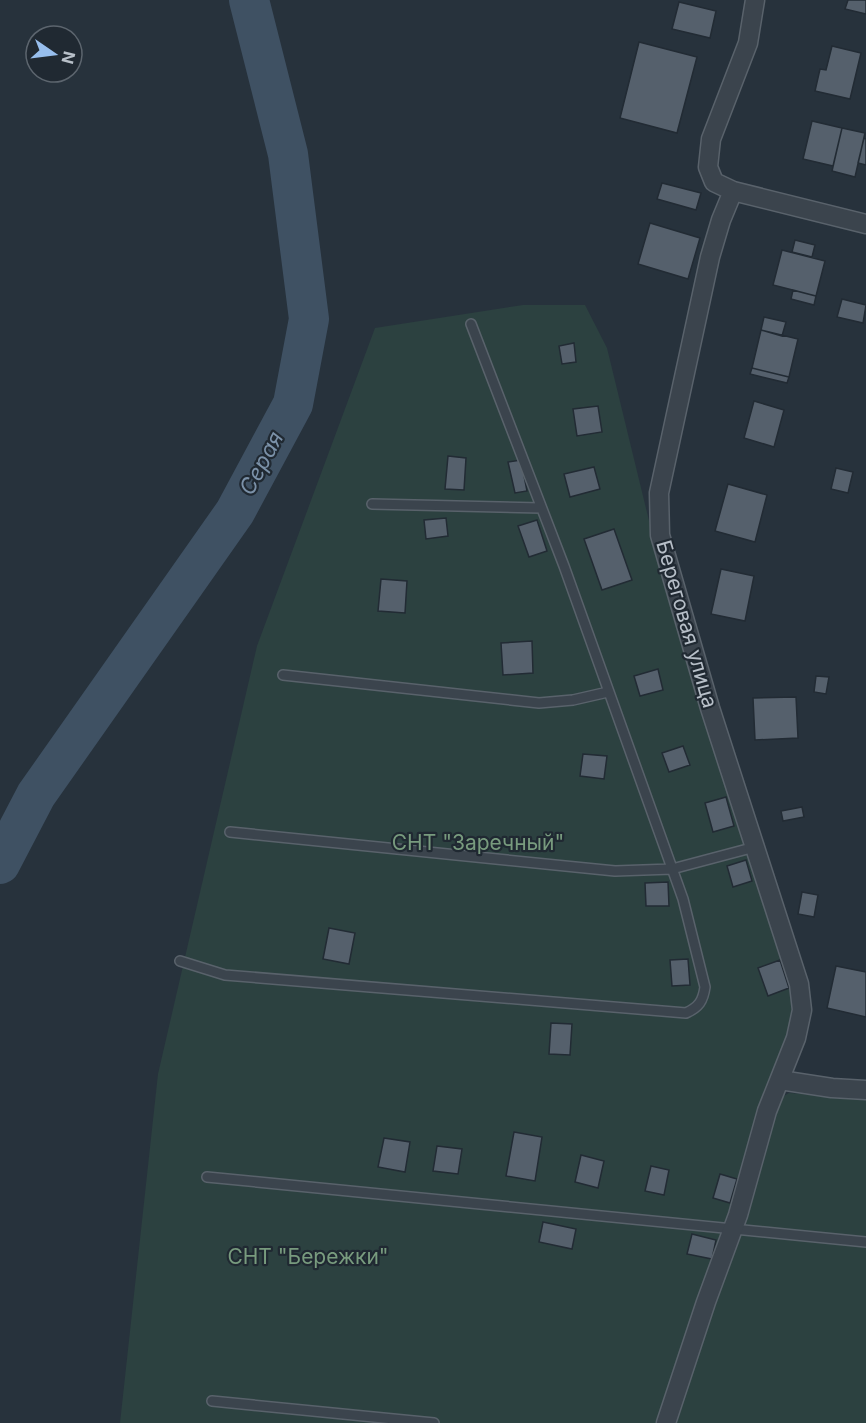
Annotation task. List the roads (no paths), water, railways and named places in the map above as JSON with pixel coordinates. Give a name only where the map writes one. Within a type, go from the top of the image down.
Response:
[{"type":"street","points":[[754,0],[748,43],[711,139],[708,167],[714,182],[733,191],[866,224]]},
{"type":"street","name":"Береговая улица","points":[[666,1423],[733,1229],[767,1111],[796,1038],[802,1010],[799,984],[710,708],[660,535],[659,493],[711,257],[721,220],[733,191]]},
{"type":"street","points":[[780,1080],[832,1088],[866,1090]]},
{"type":"lane","points":[[180,961],[225,975],[686,1013],[698,1007],[704,998],[705,987],[683,899],[541,508],[471,324]]},
{"type":"lane","points":[[372,504],[541,508]]},
{"type":"lane","points":[[283,675],[539,703],[573,700],[608,692]]},
{"type":"lane","points":[[230,832],[615,871],[672,870],[755,848]]},
{"type":"lane","points":[[207,1177],[866,1242]]},
{"type":"lane","points":[[212,1401],[434,1423]]},
{"type":"waterway","name":"Серая","points":[[0,864],[36,795],[235,512],[293,404],[309,319],[288,154],[249,0]]},
{"type":"park label","name":"СНТ \"Заречный\"","points":[[478,842]]},
{"type":"park label","name":"СНТ \"Бережки\"","points":[[308,1256]]}]
